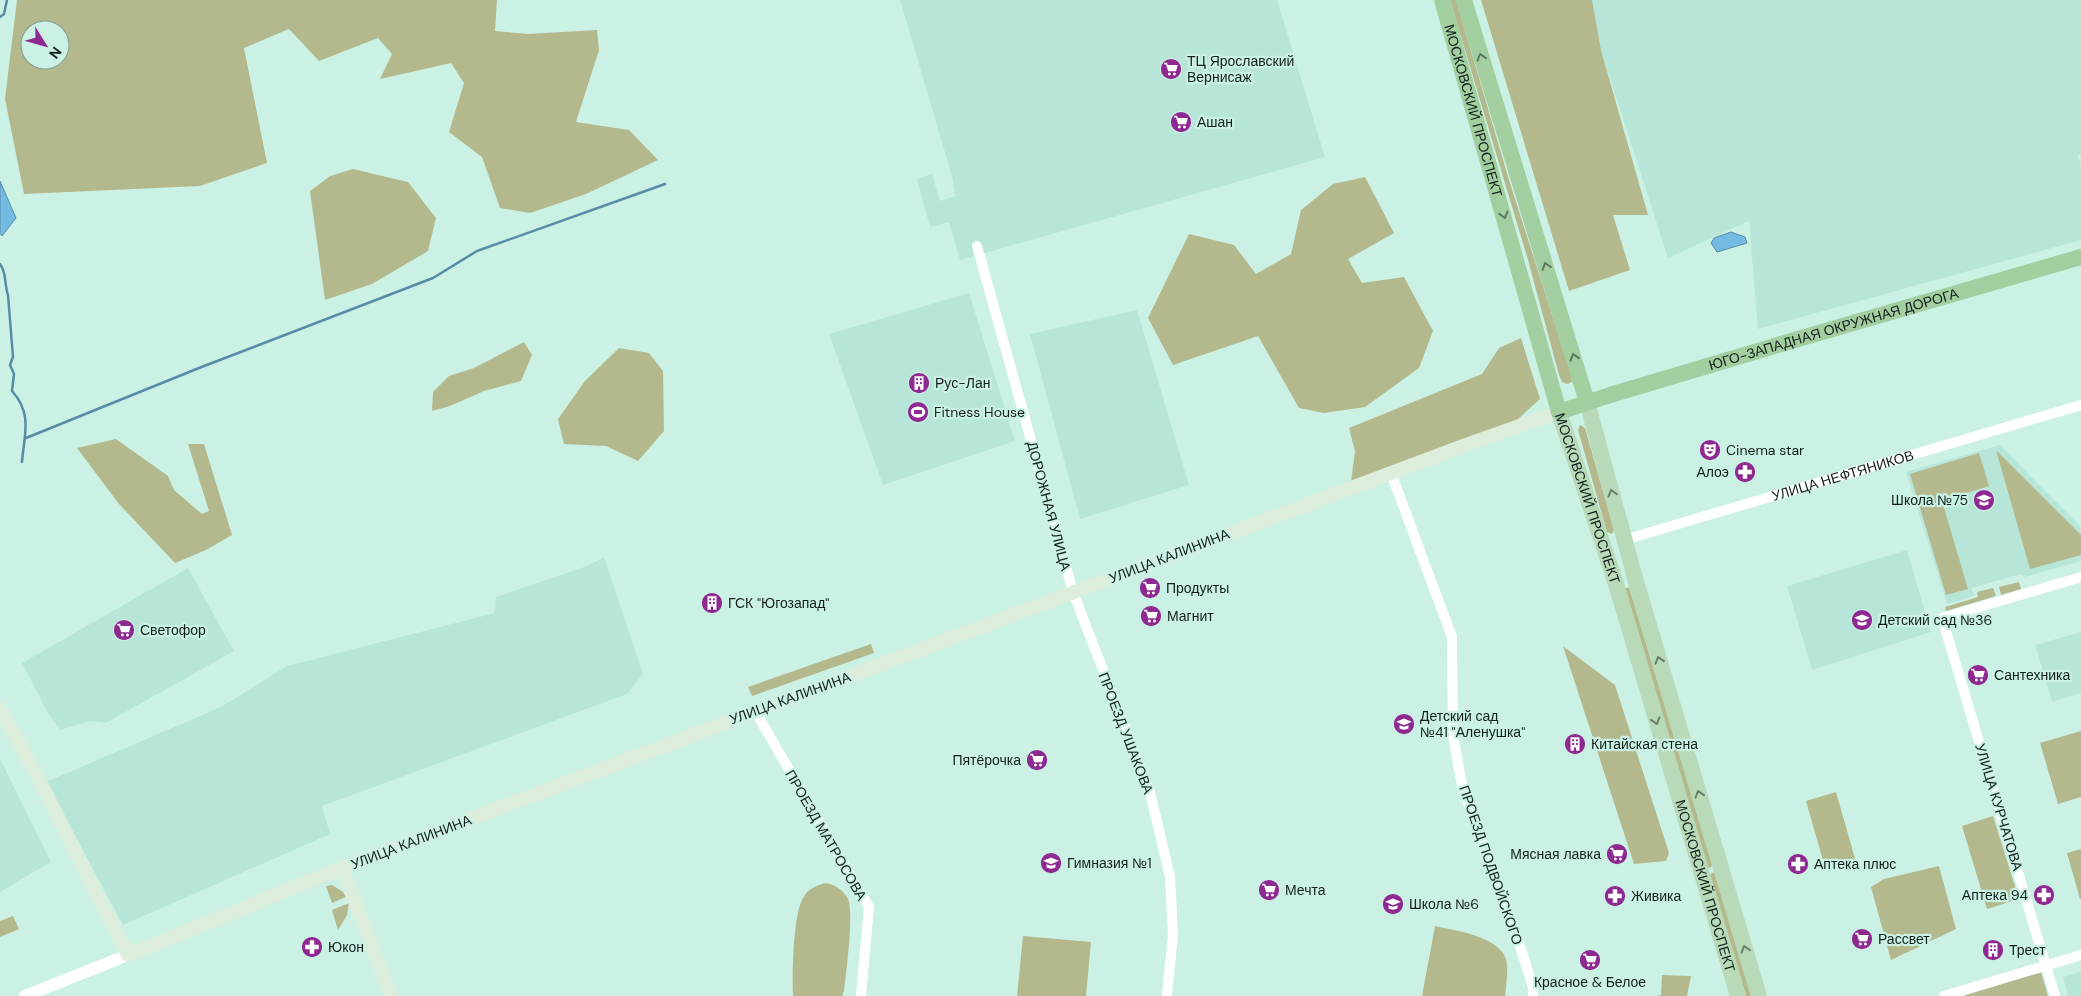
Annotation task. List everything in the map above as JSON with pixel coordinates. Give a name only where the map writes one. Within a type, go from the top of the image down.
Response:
[{"type":"highway","name":"МОСКОВСКИЙ ПРОСПЕКТ","points":[[1442,0],[1559,412]]},
{"type":"highway","name":"МОСКОВСКИЙ ПРОСПЕКТ","points":[[1464,0],[1588,402]]},
{"type":"highway","name":"ЮГО-ЗАПАДНАЯ ОКРУЖНАЯ ДОРОГА","points":[[1559,412],[2081,257]]},
{"type":"main road","name":"МОСКОВСКИЙ ПРОСПЕКТ","points":[[1588,402],[1634,578],[1759,996]]},
{"type":"main road","name":"УЛИЦА КАЛИНИНА","points":[[128,955],[342,868],[755,711],[1559,412]]},
{"type":"main road","name":"МОСКОВСКИЙ ПРОСПЕКТ","points":[[1559,412],[1616,584],[1738,996]]},
{"type":"main road","name":"УЛИЦА НЕФТЯНИКОВ","points":[[1603,546],[1624,540]]},
{"type":"main road","points":[[1616,584],[1634,578]]},
{"type":"main road","points":[[0,708],[128,955]]},
{"type":"main road","points":[[342,868],[391,996]]},
{"type":"street","name":"ДОРОЖНАЯ УЛИЦА","points":[[977,246],[1073,592]]},
{"type":"street","name":"УЛИЦА НЕФТЯНИКОВ","points":[[1624,540],[2081,404]]},
{"type":"street","name":"ПРОЕЗД ПОДВОЙСКОГО","points":[[1391,473],[1452,637],[1453,736],[1463,790],[1514,927],[1533,996]]},
{"type":"street","name":"УЛИЦА КУРЧАТОВА","points":[[2055,996],[1942,618],[2081,577]]},
{"type":"street","name":"ПРОЕЗД УШАКОВА","points":[[1073,592],[1150,792],[1170,877],[1173,935],[1167,996]]},
{"type":"street","name":"ПРОЕЗД МАТРОСОВА","points":[[755,711],[869,907],[861,996]]},
{"type":"street","name":"УЛИЦА КАЛИНИНА","points":[[25,996],[128,955]]},
{"type":"street","points":[[1944,996],[2081,955]]},
{"type":"shaded area","points":[[17,0],[497,0],[495,31],[528,34],[597,30],[599,50],[576,122],[629,130],[658,160],[586,194],[530,213],[500,208],[482,157],[449,132],[464,83],[451,63],[380,79],[392,54],[378,38],[319,61],[289,29],[244,48],[267,163],[200,186],[24,194],[5,99]]},
{"type":"shaded area","points":[[900,0],[1277,0],[1325,157],[960,260],[949,222],[930,227],[917,179],[932,174],[940,201],[955,196],[952,176]]},
{"type":"shaded area","points":[[1450,0],[1456,0],[1509,180],[1570,371],[1572,382],[1567,384],[1562,382],[1559,375],[1528,260]]},
{"type":"shaded area","points":[[1481,0],[1592,0],[1601,50],[1648,215],[1613,215],[1630,270],[1569,291]]},
{"type":"shaded area","points":[[1592,0],[2081,0],[2081,154],[2078,155],[2081,167],[2081,240],[1758,329],[1749,221],[1668,258],[1601,50]]},
{"type":"shaded area","points":[[353,169],[408,182],[436,218],[428,251],[372,284],[325,300],[310,191],[330,176]]},
{"type":"shaded area","points":[[1365,177],[1394,233],[1348,259],[1362,283],[1404,277],[1433,331],[1419,368],[1365,407],[1324,413],[1299,408],[1258,336],[1173,365],[1148,318],[1189,234],[1234,245],[1256,274],[1291,254],[1301,210],[1333,184]]},
{"type":"shaded area","points":[[969,293],[1015,441],[883,485],[829,334]]},
{"type":"shaded area","points":[[1137,310],[1189,485],[1080,519],[1030,334]]},
{"type":"shaded area","points":[[1521,338],[1540,399],[1517,420],[1351,482],[1355,451],[1349,428],[1482,374],[1499,348]]},
{"type":"shaded area","points":[[524,342],[532,355],[521,381],[484,391],[450,406],[432,411],[433,392],[449,376],[474,368]]},
{"type":"shaded area","points":[[619,348],[649,353],[663,371],[664,431],[638,461],[606,446],[564,444],[558,419],[585,381]]},
{"type":"shaded area","points":[[1580,425],[1585,428],[1614,530],[1612,534],[1607,532],[1578,430]]},
{"type":"shaded area","points":[[116,439],[168,476],[174,490],[202,514],[209,511],[188,444],[204,444],[232,535],[206,550],[175,563],[119,504],[77,448]]},
{"type":"shaded area","name":"Школа №75","points":[[2000,445],[2081,527],[2081,561],[2024,577],[2021,574],[1971,588],[1974,596],[1947,604],[1906,472]]},
{"type":"shaded area","points":[[1996,450],[2081,535],[2081,555],[2030,569]]},
{"type":"shaded area","points":[[1979,453],[1989,486],[1942,501],[1968,589],[1946,595],[1910,474]]},
{"type":"shaded area","name":"Детский сад №36","points":[[1907,550],[1931,632],[1812,670],[1787,586]]},
{"type":"shaded area","points":[[604,557],[643,674],[627,694],[322,806],[330,834],[123,925],[46,782],[221,707],[287,666],[495,613],[496,597],[587,566]]},
{"type":"shaded area","points":[[188,568],[234,651],[106,723],[90,721],[60,730],[48,713],[22,663]]},
{"type":"shaded area","points":[[2019,582],[2021,589],[2001,595],[1999,587]]},
{"type":"shaded area","points":[[1629,587],[1713,866],[1708,868],[1624,589]]},
{"type":"shaded area","points":[[1993,588],[1996,596],[1946,611],[1945,607],[1978,597],[1977,592]]},
{"type":"shaded area","points":[[2081,632],[2081,693],[2052,702],[2035,645]]},
{"type":"shaded area","points":[[871,644],[874,653],[752,696],[748,687]]},
{"type":"shaded area","points":[[1563,646],[1615,685],[1669,853],[1666,861],[1634,864]]},
{"type":"shaded area","points":[[2081,731],[2081,797],[2058,804],[2040,743]]},
{"type":"shaded area","points":[[0,759],[51,862],[0,892]]},
{"type":"shaded area","points":[[1836,792],[1856,862],[1826,871],[1806,801]]},
{"type":"shaded area","points":[[1993,816],[2019,899],[1987,909],[1962,826]]},
{"type":"shaded area","points":[[2081,849],[2081,899],[2080,899],[2067,853]]},
{"type":"shaded area","points":[[1939,866],[1956,929],[1891,960],[1871,887],[1884,879]]},
{"type":"shaded area","points":[[1715,872],[1751,996],[1746,996],[1710,874]]},
{"type":"shaded area","points":[[825,883],[840,889],[847,897],[849,903],[849,941],[844,991],[842,996],[793,996],[794,946],[800,906],[803,898],[810,890]]},
{"type":"shaded area","points":[[332,885],[343,892],[346,897],[332,903],[326,886]]},
{"type":"shaded area","points":[[349,903],[347,915],[338,930],[332,910]]},
{"type":"shaded area","points":[[13,916],[19,929],[0,937],[0,921]]},
{"type":"shaded area","points":[[1435,926],[1467,933],[1489,941],[1498,947],[1504,955],[1507,964],[1505,996],[1422,996]]},
{"type":"shaded area","points":[[1023,936],[1091,942],[1086,996],[1017,996]]},
{"type":"shaded area","points":[[2041,972],[2048,996],[1963,996]]},
{"type":"shaded area","points":[[2081,972],[2081,996],[2068,996],[2063,977]]},
{"type":"shaded area","points":[[1662,975],[1691,976],[1687,996],[1657,996],[1661,995]]},
{"type":"water","points":[[0,181],[16,218],[2,236],[0,233]]},
{"type":"water","points":[[1731,232],[1745,237],[1747,243],[1717,252],[1711,243],[1714,238]]},
{"type":"waterway","points":[[0,17],[4,14],[7,0]]},
{"type":"waterway","points":[[26,438],[199,368],[433,278],[477,251],[665,184]]},
{"type":"waterway","points":[[0,264],[4,271],[8,295],[13,357],[10,365],[14,374],[12,391],[19,400],[25,416],[26,425],[22,462]]},
{"type":"place","name":"ТЦ Ярославский Вернисаж","points":[[1171,69]]},
{"type":"place","name":"Ашан","points":[[1181,122]]},
{"type":"place","name":"Рус-Лан","points":[[919,383]]},
{"type":"place","name":"Fitness House","points":[[918,412]]},
{"type":"place","name":"Cinema star","points":[[1710,450]]},
{"type":"place","name":"Алоэ","points":[[1745,472]]},
{"type":"place","name":"Школа №75","points":[[1984,500]]},
{"type":"place","name":"Продукты","points":[[1150,588]]},
{"type":"place","name":"ГСК \"Югозапад\"","points":[[712,603]]},
{"type":"place","name":"Магнит","points":[[1151,616]]},
{"type":"place","name":"Детский сад №36","points":[[1862,620]]},
{"type":"place","name":"Светофор","points":[[124,630]]},
{"type":"place","name":"Сантехника","points":[[1978,675]]},
{"type":"place","name":"Детский сад №41 \"Аленушка\"","points":[[1404,724]]},
{"type":"place","name":"Китайская стена","points":[[1575,744]]},
{"type":"place","name":"Пятёрочка","points":[[1037,760]]},
{"type":"place","name":"Мясная лавка","points":[[1617,854]]},
{"type":"place","name":"Гимназия №1","points":[[1051,863]]},
{"type":"place","name":"Аптека плюс","points":[[1798,864]]},
{"type":"place","name":"Мечта","points":[[1269,890]]},
{"type":"place","name":"Аптека 94","points":[[2044,895]]},
{"type":"place","name":"Живика","points":[[1615,896]]},
{"type":"place","name":"Школа №6","points":[[1393,904]]},
{"type":"place","name":"Рассвет","points":[[1862,939]]},
{"type":"place","name":"Юкон","points":[[312,947]]},
{"type":"place","name":"Трест","points":[[1993,950]]},
{"type":"place","name":"Красное & Белое","points":[[1590,960]]}]
